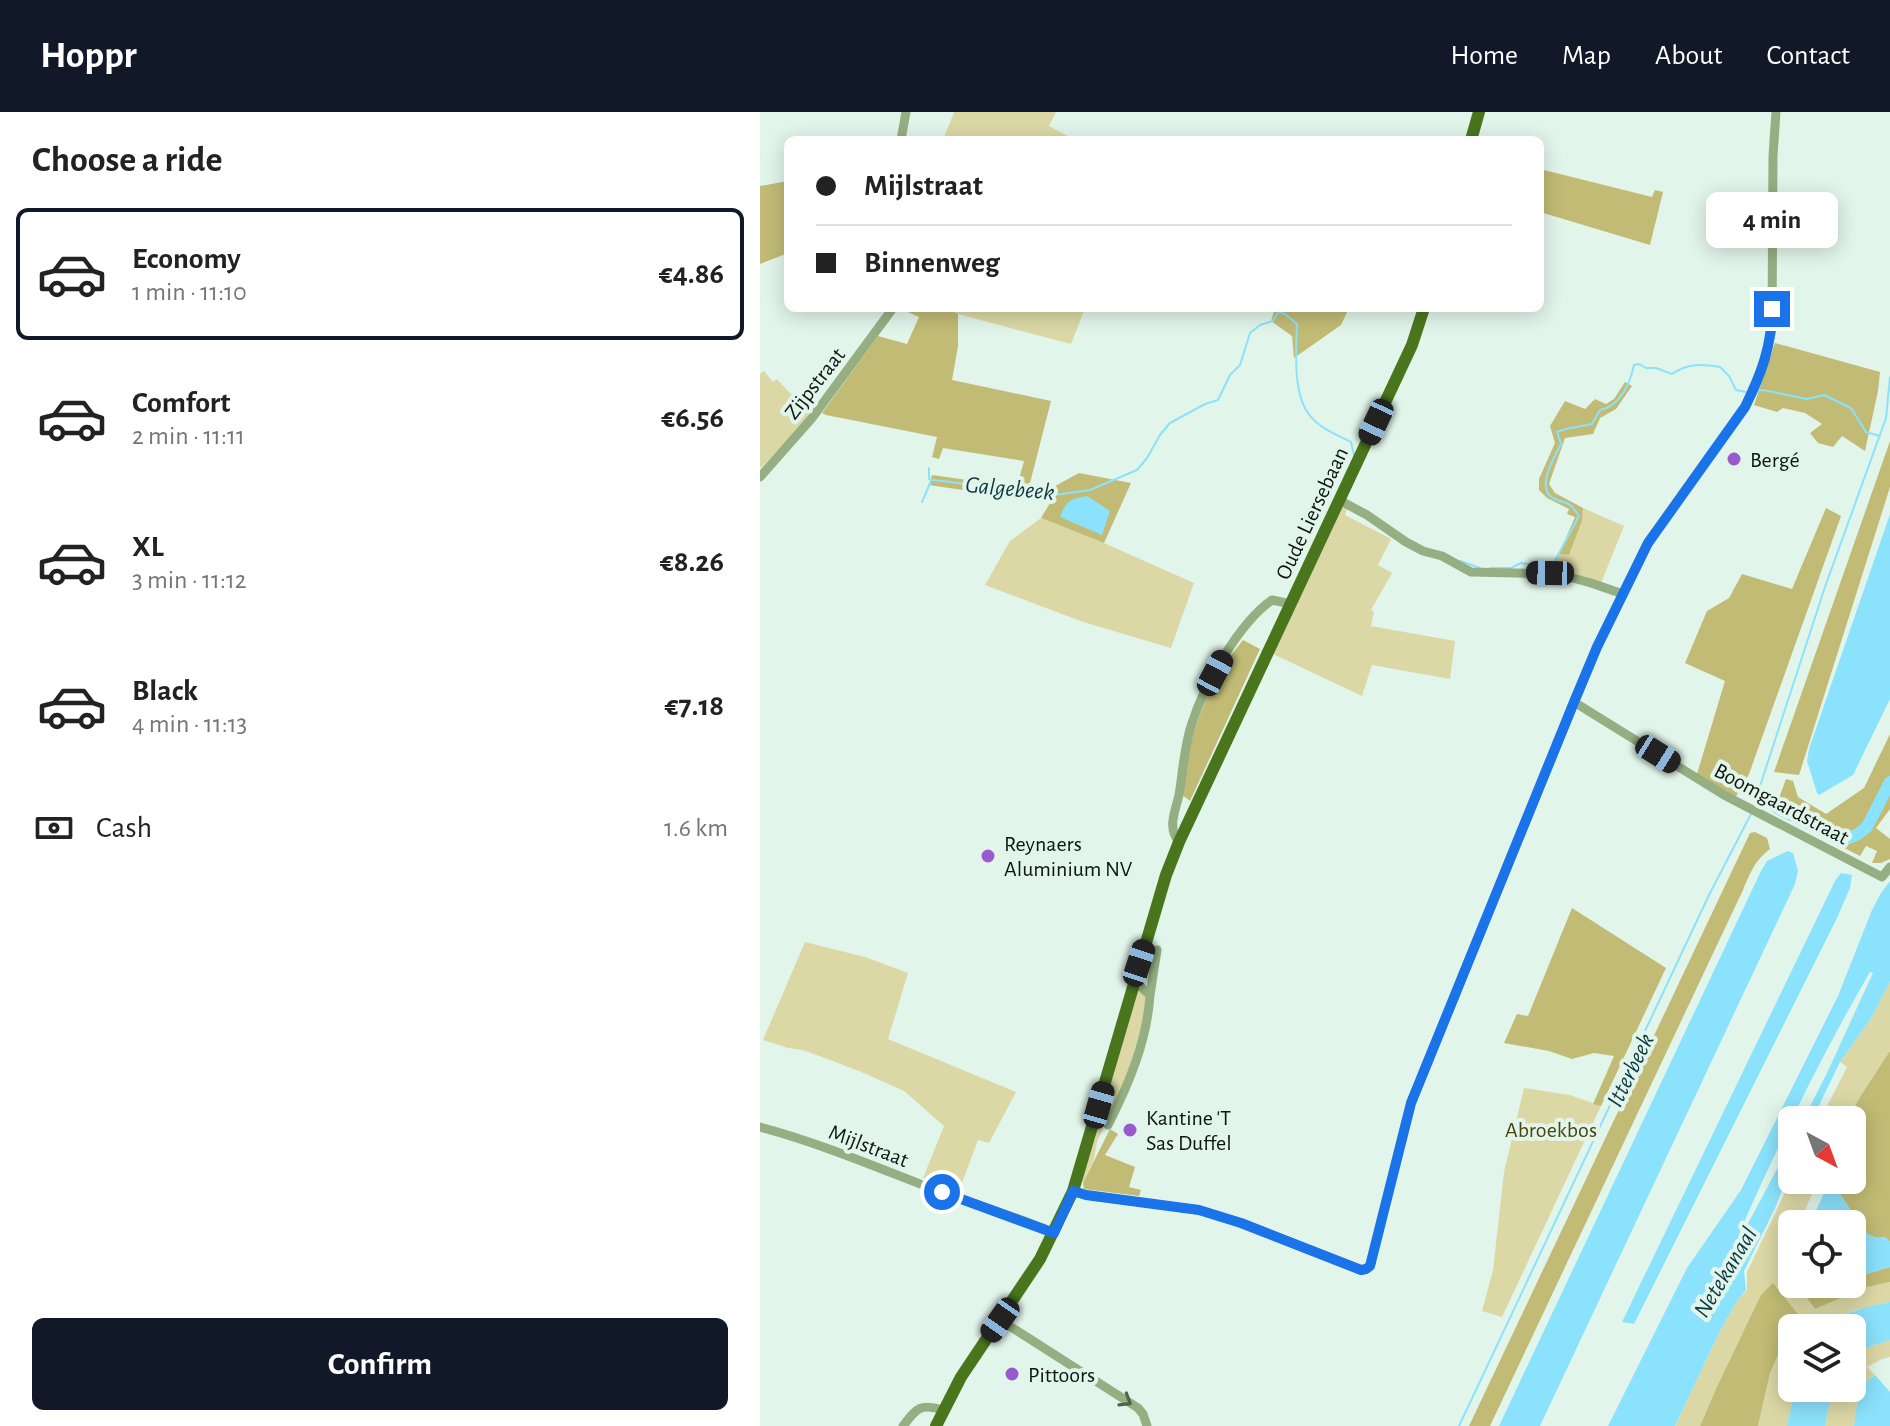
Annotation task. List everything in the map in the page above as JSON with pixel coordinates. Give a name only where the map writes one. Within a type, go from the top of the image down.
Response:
[{"type":"main road","points":[[1472,136],[1479,112]]},
{"type":"main road","name":"Oude Liersebaan","points":[[936,1426],[961,1377],[1032,1273],[1073,1191],[1166,875],[1179,842],[1412,345],[1423,312]]},
{"type":"street","points":[[902,136],[906,112]]},
{"type":"street","points":[[1073,1191],[1199,1210],[1361,1270],[1370,1266],[1411,1103],[1574,702],[1648,543],[1745,407],[1757,384],[1772,329],[1776,112]]},
{"type":"street","name":"Zijpstraat","points":[[760,477],[812,418],[890,312]]},
{"type":"street","points":[[1339,500],[1406,542],[1471,572],[1558,574],[1623,594]]},
{"type":"street","name":"Oude Liersebaan","points":[[1179,842],[1172,828],[1183,765],[1192,723],[1207,687],[1223,658],[1262,607],[1272,600],[1291,604]]},
{"type":"street","name":"Boomgaardstraat","points":[[1574,702],[1759,814],[1882,877],[1890,867]]},
{"type":"street","points":[[1108,1125],[1129,1081],[1143,1040],[1157,950]]},
{"type":"street","points":[[1134,981],[1150,995]]},
{"type":"street","name":"Mijlstraat","points":[[760,1127],[847,1155],[1054,1233]]},
{"type":"street","points":[[1000,1320],[1138,1408],[1147,1426]]},
{"type":"street","points":[[903,1426],[924,1406],[943,1410]]},
{"type":"green space","points":[[954,112],[1056,112],[1049,126],[1068,136],[945,136]]},
{"type":"green space","points":[[954,312],[1083,312],[1071,344]]},
{"type":"green space","points":[[764,371],[773,382],[777,379],[810,415],[761,468],[760,374]]},
{"type":"green space","points":[[1343,507],[1347,509],[1345,515],[1391,539],[1378,565],[1392,573],[1371,610],[1374,612],[1371,626],[1455,641],[1450,679],[1372,665],[1362,696],[1273,654]]},
{"type":"green space","points":[[1583,508],[1624,526],[1601,583],[1552,570],[1559,554],[1569,555],[1582,521]]},
{"type":"green space","points":[[1041,518],[1194,583],[1171,648],[1083,622],[985,585],[1010,541]]},
{"type":"green space","points":[[805,942],[865,957],[908,973],[888,1039],[1016,1092],[989,1143],[978,1140],[959,1191],[923,1178],[944,1126],[904,1091],[803,1050],[763,1040]]},
{"type":"green space","points":[[1890,981],[1890,1051],[1855,1106],[1827,1106],[1847,1067],[1840,1062],[1872,1017]]},
{"type":"green space","points":[[1136,992],[1145,994],[1147,999],[1143,1024],[1126,1080],[1097,1142],[1094,1159],[1083,1183],[1081,1180]]},
{"type":"green space","name":"Abroekbos","points":[[1524,1088],[1570,1095],[1601,1106],[1502,1317],[1482,1311],[1493,1270],[1504,1172]]},
{"type":"green space","points":[[1784,1194],[1812,1194],[1805,1210],[1778,1210],[1778,1298],[1806,1298],[1815,1309],[1841,1298],[1866,1298],[1866,1287],[1890,1282],[1890,1302],[1845,1314],[1778,1314],[1778,1331],[1716,1389],[1700,1426],[1675,1426],[1719,1333],[1747,1290],[1747,1272]]},
{"type":"green space","points":[[1890,1340],[1890,1357],[1867,1367],[1875,1375],[1866,1386],[1866,1348]]},
{"type":"green space","points":[[1778,1355],[1778,1402],[1792,1402],[1787,1426],[1758,1426],[1770,1373]]},
{"type":"green space","points":[[1829,1402],[1858,1402],[1854,1426],[1825,1426]]},
{"type":"shaded area","points":[[1544,170],[1652,197],[1655,190],[1663,192],[1650,245],[1544,213]]},
{"type":"shaded area","points":[[784,182],[784,255],[760,264],[760,186]]},
{"type":"shaded area","points":[[908,312],[958,314],[958,346],[952,380],[1051,401],[1030,483],[1046,491],[1079,473],[1131,483],[1104,543],[1041,518],[1050,503],[929,485],[932,475],[1017,487],[1024,461],[943,448],[939,459],[932,457],[937,437],[822,413],[878,336],[907,344],[919,317]]},
{"type":"shaded area","points":[[1274,312],[1347,312],[1341,325],[1294,358],[1292,336],[1271,321]]},
{"type":"shaded area","points":[[1775,343],[1880,372],[1865,451],[1842,436],[1833,447],[1818,443],[1810,433],[1822,424],[1805,413],[1783,408],[1777,412],[1754,405]]},
{"type":"shaded area","points":[[1625,382],[1632,386],[1616,409],[1600,418],[1593,434],[1565,438],[1549,484],[1555,493],[1583,508],[1582,521],[1569,555],[1559,554],[1575,517],[1567,514],[1569,509],[1547,498],[1539,490],[1539,479],[1555,443],[1550,426],[1565,401],[1585,409],[1595,399],[1606,404],[1614,399]]},
{"type":"shaded area","points":[[1890,441],[1890,487],[1799,775],[1774,772]]},
{"type":"shaded area","points":[[1826,508],[1841,516],[1749,774],[1735,798],[1697,774],[1725,681],[1685,663],[1707,611],[1729,598],[1742,574],[1792,589]]},
{"type":"shaded area","points":[[1243,640],[1260,649],[1190,801],[1181,794],[1194,732],[1218,676]]},
{"type":"shaded area","points":[[1890,734],[1890,809],[1876,828],[1890,839],[1890,859],[1872,863],[1877,851],[1866,846],[1860,856],[1774,812],[1786,779],[1793,781],[1798,797],[1826,814],[1864,788]]},
{"type":"shaded area","points":[[1750,833],[1767,838],[1770,849],[1751,872],[1490,1426],[1469,1426]]},
{"type":"shaded area","points":[[1572,908],[1666,968],[1601,1106],[1593,1104],[1614,1056],[1594,1053],[1572,1059],[1549,1051],[1504,1043],[1517,1014],[1528,1016]]},
{"type":"shaded area","points":[[1890,1051],[1890,1242],[1885,1237],[1867,1234],[1866,1210],[1851,1210],[1840,1194],[1866,1194],[1866,1106],[1855,1106]]},
{"type":"shaded area","points":[[1110,1129],[1118,1134],[1105,1155],[1135,1167],[1129,1187],[1141,1190],[1139,1196],[1084,1189],[1083,1183]]},
{"type":"shaded area","points":[[1890,1267],[1890,1282],[1866,1287],[1866,1274]]},
{"type":"shaded area","points":[[1773,1283],[1778,1289],[1778,1298],[1785,1298],[1797,1313],[1778,1314],[1778,1355],[1770,1373],[1758,1426],[1700,1426],[1716,1389],[1761,1295]]},
{"type":"shaded area","points":[[1807,1298],[1841,1298],[1815,1309]]},
{"type":"water","points":[[1087,496],[1110,511],[1102,535],[1060,517],[1069,502]]},
{"type":"water","points":[[1890,514],[1890,699],[1853,775],[1819,795],[1807,761],[1809,749]]},
{"type":"water","points":[[1788,851],[1793,853],[1798,871],[1795,884],[1540,1426],[1499,1426],[1761,871],[1767,861]]},
{"type":"water","points":[[1841,873],[1852,875],[1837,918],[1634,1324],[1622,1322],[1835,881]]},
{"type":"water","points":[[1890,881],[1890,981],[1872,1017],[1840,1062],[1819,1106],[1810,1106],[1873,973],[1870,972],[1852,1004],[1799,1106],[1783,1106],[1838,996],[1881,893]]},
{"type":"water","name":"Netekanaal","points":[[1778,1116],[1778,1149],[1741,1233],[1778,1167],[1778,1194],[1780,1194],[1744,1271],[1746,1290],[1719,1333],[1675,1426],[1608,1426],[1687,1268],[1741,1190]]},
{"type":"water","points":[[1824,1194],[1840,1194],[1851,1210],[1845,1210],[1816,1210]]},
{"type":"water","points":[[1866,1230],[1867,1234],[1885,1237],[1890,1242],[1890,1267],[1866,1274]]},
{"type":"water","points":[[1890,1302],[1890,1340],[1866,1348],[1866,1314],[1845,1314]]},
{"type":"water","points":[[1875,1375],[1890,1392],[1890,1426],[1854,1426],[1858,1402],[1866,1402],[1869,1379]]},
{"type":"water","points":[[1792,1402],[1829,1402],[1825,1426],[1787,1426]]},
{"type":"waterway","name":"Galgebeek","points":[[929,468],[929,479],[933,480],[1047,496],[1090,490],[1137,470],[1170,423],[1218,400],[1230,375],[1240,365],[1250,333],[1260,325],[1273,321],[1278,312],[1297,324],[1296,370],[1303,404],[1317,422],[1351,442],[1354,455]]},
{"type":"waterway","name":"Galgebeek","points":[[1490,568],[1511,568],[1521,563],[1551,568],[1579,516],[1569,505],[1553,498],[1546,487],[1548,472],[1561,444],[1557,432],[1592,424],[1600,410],[1613,404],[1623,393],[1634,365],[1672,374],[1695,365],[1720,367],[1736,390],[1746,392]]},
{"type":"waterway","points":[[1756,805],[1825,587],[1886,418],[1890,377]]},
{"type":"waterway","name":"Galgebeek","points":[[1756,391],[1807,399],[1824,395],[1851,408],[1866,432],[1880,436]]},
{"type":"waterway","points":[[922,502],[931,481]]},
{"type":"waterway","name":"Galgebeek","points":[[1460,561],[1480,568]]},
{"type":"waterway","points":[[1777,808],[1836,837],[1849,838],[1867,827],[1890,782]]},
{"type":"waterway","name":"Itterbeek","points":[[1760,800],[1766,803]]},
{"type":"waterway","name":"Itterbeek","points":[[1459,1426],[1710,893],[1751,814]]},
{"type":"place","name":"Bergé","points":[[1734,459]]},
{"type":"place","name":"Reynaers Aluminium NV","points":[[988,856]]},
{"type":"place","name":"Kantine 'T Sas Duffel","points":[[1130,1130]]},
{"type":"place","name":"Pittoors","points":[[1012,1374]]},
{"type":"route","points":[[942,1192],[1054,1233],[1073,1191],[1160,1203],[1199,1210],[1241,1223],[1361,1270],[1370,1266],[1411,1103],[1597,647],[1648,543],[1745,407],[1757,384],[1772,329],[1772,309]]}]
